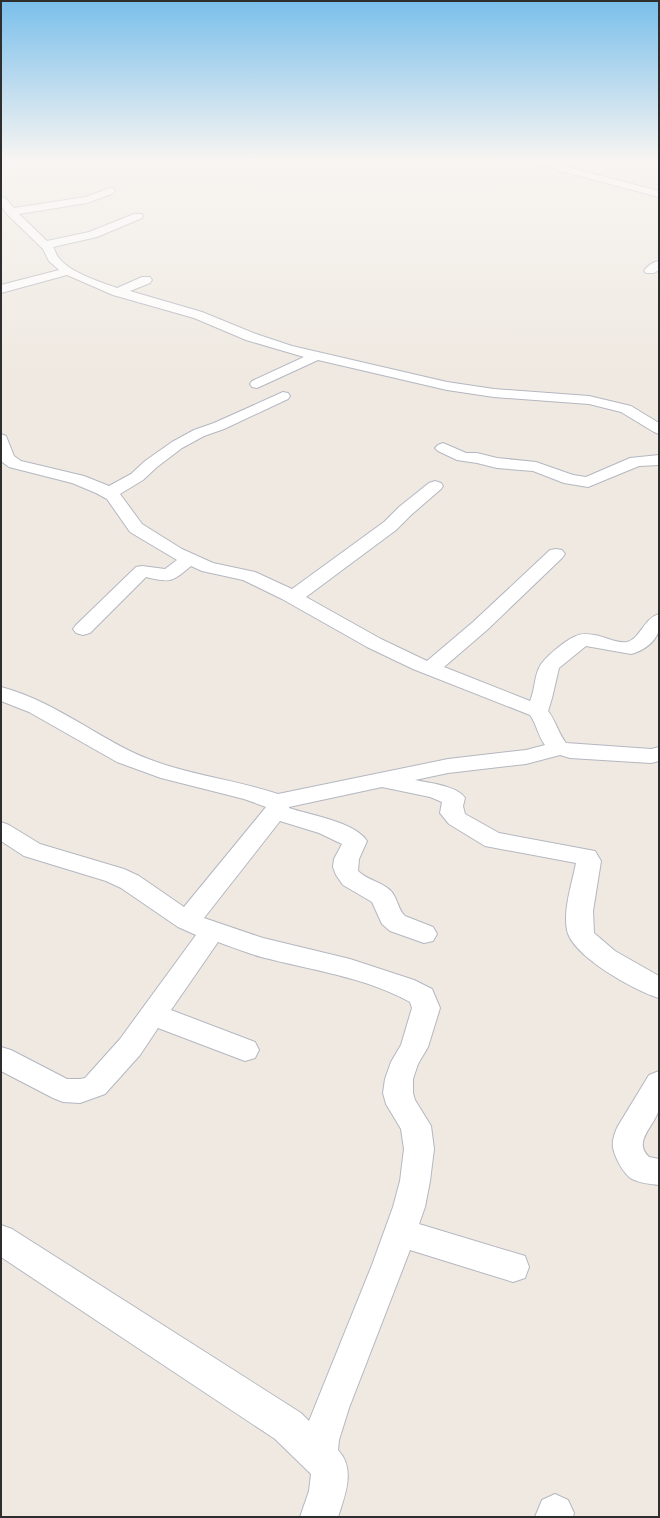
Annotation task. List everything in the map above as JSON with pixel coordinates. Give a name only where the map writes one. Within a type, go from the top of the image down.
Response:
[{"type":"street","points":[[29,230],[48,248],[53,259],[69,271],[90,283],[198,315],[251,337],[317,356],[447,386],[494,393],[589,400],[626,409],[656,423]]},
{"type":"street","points":[[45,245],[97,234],[108,230]]},
{"type":"street","points":[[1,288],[69,271]]},
{"type":"street","points":[[117,292],[146,280]]},
{"type":"street","points":[[257,384],[317,356]]},
{"type":"street","points":[[109,493],[137,477],[151,464],[177,445],[199,433],[219,426],[283,396]]},
{"type":"street","points":[[1,439],[7,458],[15,464],[72,477],[94,485],[109,493],[113,496],[136,528],[176,553],[208,567],[249,576],[294,597],[374,642],[430,669],[537,711],[544,720],[550,737],[558,748]]},
{"type":"street","points":[[443,448],[463,457],[477,458],[497,463],[536,467],[570,480],[583,482],[588,482],[636,461],[659,460]]},
{"type":"street","points":[[294,597],[390,526],[405,511],[436,486]]},
{"type":"street","points":[[430,669],[480,626],[556,554]]},
{"type":"street","points":[[84,629],[142,571],[169,575],[189,559]]},
{"type":"street","points":[[537,711],[542,698],[549,668],[554,661],[582,640],[630,648],[642,642],[659,620]]},
{"type":"street","points":[[1,693],[36,708],[125,757],[169,773],[251,793],[276,807],[347,836],[354,841],[346,860],[346,870],[349,875],[356,881],[373,890],[385,900],[392,920],[400,925],[424,934]]},
{"type":"street","points":[[1,1058],[63,1090],[80,1091],[95,1086],[130,1047],[154,1015],[199,926],[276,807],[382,780],[448,766],[535,756],[558,748],[570,751],[651,756],[659,754]]},
{"type":"street","points":[[382,780],[435,790],[454,798],[452,813],[458,819],[493,840],[586,857],[589,861],[580,904],[580,931],[582,937],[599,953],[639,978],[659,988]]},
{"type":"street","points":[[2,832],[32,850],[115,875],[130,882],[199,926],[261,947],[341,966],[405,988],[422,996],[426,1008],[414,1047],[405,1062],[399,1079],[398,1093],[401,1104],[416,1126],[419,1149],[415,1181],[409,1207],[400,1233],[345,1375],[331,1406],[321,1440],[319,1456]]},
{"type":"street","points":[[154,1015],[245,1050]]},
{"type":"street","points":[[659,1083],[629,1135],[628,1147],[634,1162],[641,1169],[659,1172]]},
{"type":"street","points":[[400,1233],[513,1267]]},
{"type":"street","points":[[1,1239],[288,1426],[330,1468],[328,1491],[319,1517]]}]
